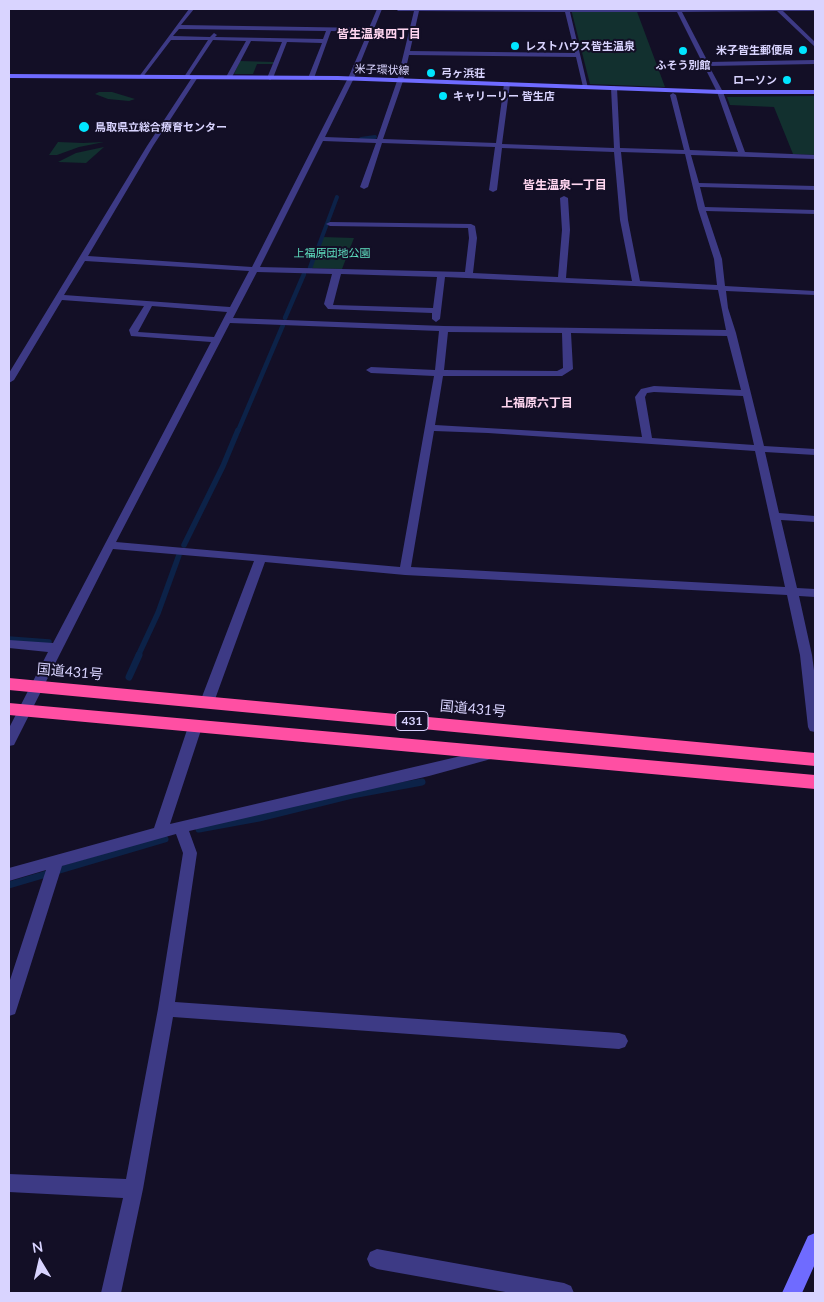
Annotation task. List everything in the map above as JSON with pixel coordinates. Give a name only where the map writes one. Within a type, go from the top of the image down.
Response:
[{"type":"highway","name":"国道431号","points":[[9,684],[815,760]]},
{"type":"highway","name":"431","points":[[16,710],[815,782]]},
{"type":"main road","name":"米子環状線","points":[[9,76],[311,78],[720,92],[815,92]]},
{"type":"main road","points":[[792,1293],[815,1243]]},
{"type":"street","points":[[140,77],[191,9]]},
{"type":"street","points":[[9,741],[16,710],[37,686],[253,269],[296,190],[350,79],[380,9]]},
{"type":"street","points":[[398,9],[679,11],[815,9]]},
{"type":"street","points":[[364,187],[400,81],[417,9]]},
{"type":"street","points":[[781,9],[815,45]]},
{"type":"street","points":[[567,10],[586,87]]},
{"type":"street","points":[[679,11],[720,92],[742,154]]},
{"type":"street","points":[[178,27],[371,30]]},
{"type":"street","points":[[9,380],[191,77],[218,27]]},
{"type":"street","points":[[311,78],[329,30]]},
{"type":"street","points":[[804,34],[815,34]]},
{"type":"street","points":[[169,38],[325,41]]},
{"type":"street","points":[[229,77],[249,40]]},
{"type":"street","points":[[270,78],[285,40]]},
{"type":"street","points":[[408,53],[579,55]]},
{"type":"street","points":[[706,64],[815,62]]},
{"type":"street","points":[[493,190],[507,84]]},
{"type":"street","points":[[614,88],[617,150],[624,220],[636,283]]},
{"type":"street","points":[[673,95],[702,209],[718,259],[724,308],[747,393],[758,450],[806,654],[815,727]]},
{"type":"street","points":[[321,139],[815,157]]},
{"type":"street","points":[[696,185],[815,188]]},
{"type":"street","points":[[562,280],[566,230],[564,198]]},
{"type":"street","points":[[702,209],[815,212]]},
{"type":"street","points":[[330,224],[471,226],[473,238],[469,275]]},
{"type":"street","points":[[82,258],[253,269],[469,275],[815,293]]},
{"type":"street","points":[[337,272],[328,304],[331,307],[437,312]]},
{"type":"street","points":[[405,572],[439,373],[440,329],[437,312],[441,275]]},
{"type":"street","points":[[59,297],[232,310]]},
{"type":"street","points":[[149,304],[133,330],[134,334],[216,340]]},
{"type":"street","points":[[227,320],[440,329],[732,333]]},
{"type":"street","points":[[371,370],[439,373],[564,373],[568,369],[566,330]]},
{"type":"street","points":[[648,442],[640,397],[644,391],[654,389],[747,393]]},
{"type":"street","points":[[429,428],[488,430],[758,450],[815,452]]},
{"type":"street","points":[[774,516],[815,519]]},
{"type":"street","points":[[109,545],[405,572],[815,592]]},
{"type":"street","points":[[207,702],[260,558]]},
{"type":"street","points":[[9,644],[56,648]]},
{"type":"street","points":[[160,832],[195,727]]},
{"type":"street","points":[[9,874],[180,827],[429,770],[497,752]]},
{"type":"street","points":[[110,1293],[134,1189],[166,1009],[190,853],[180,827]]},
{"type":"street","points":[[9,1008],[56,862]]},
{"type":"street","points":[[166,1009],[619,1041]]},
{"type":"street","points":[[9,1183],[134,1189]]},
{"type":"street","points":[[378,1259],[564,1293]]},
{"type":"green space","points":[[571,9],[636,9],[665,87],[590,84]]},
{"type":"green space","points":[[240,61],[274,62],[273,64],[257,64],[253,74],[234,74]]},
{"type":"green space","points":[[99,92],[112,92],[135,99],[129,101],[108,99],[95,94]]},
{"type":"green space","points":[[815,96],[815,155],[793,154],[774,107],[730,105],[727,97]]},
{"type":"green space","points":[[58,142],[104,142],[79,147],[57,155],[49,155]]},
{"type":"green space","points":[[104,147],[86,163],[58,162],[76,153]]},
{"type":"green space","name":"上福原団地公園","points":[[322,237],[354,238],[342,269],[311,268]]},
{"type":"waterway","points":[[361,139],[375,137]]},
{"type":"waterway","points":[[316,253],[337,197]]},
{"type":"waterway","points":[[310,268],[316,251]]},
{"type":"waterway","points":[[285,318],[304,274]]},
{"type":"waterway","points":[[238,431],[283,325]]},
{"type":"waterway","points":[[184,545],[223,466],[238,430]]},
{"type":"waterway","points":[[138,656],[158,613],[179,555]]},
{"type":"waterway","points":[[9,639],[49,642]]},
{"type":"waterway","points":[[129,677],[139,655]]},
{"type":"waterway","points":[[199,829],[259,818],[352,795],[422,782]]},
{"type":"waterway","points":[[9,885],[165,839]]},
{"type":"place","name":"レストハウス皆生温泉","points":[[515,46]]},
{"type":"place","name":"米子皆生郵便局","points":[[803,50]]},
{"type":"place","name":"ふそう別館","points":[[683,51]]},
{"type":"place","name":"弓ヶ浜荘","points":[[431,73]]},
{"type":"place","name":"ローソン","points":[[787,80]]},
{"type":"place","name":"キャリーリー 皆生店","points":[[443,96]]},
{"type":"place","name":"鳥取県立総合療育センター","points":[[84,127]]},
{"type":"district","name":"皆生温泉四丁目","points":[[379,34]]},
{"type":"district","name":"皆生温泉一丁目","points":[[565,185]]},
{"type":"district","name":"上福原六丁目","points":[[537,403]]}]
